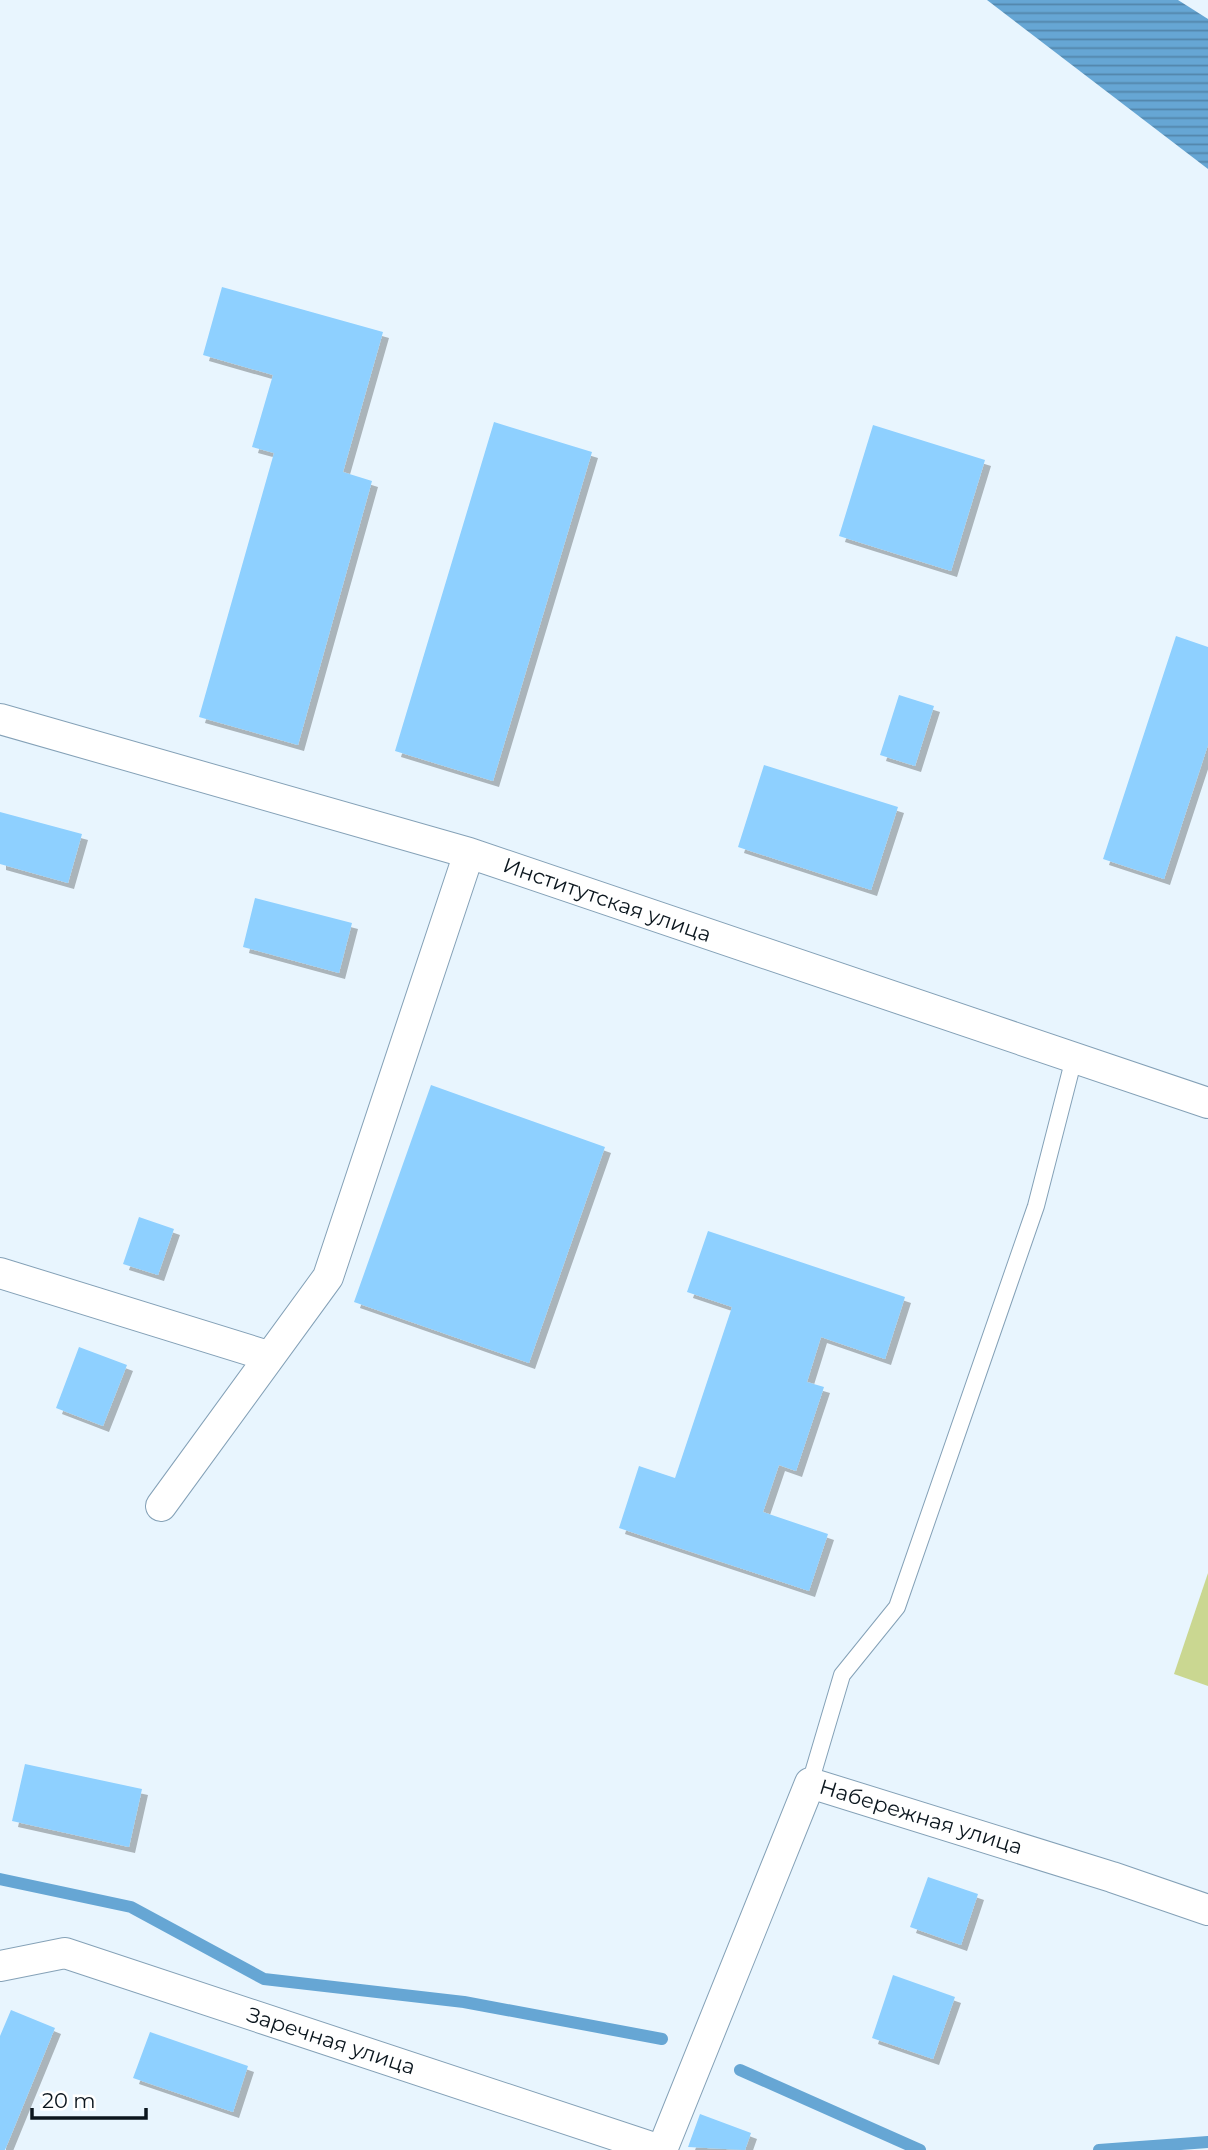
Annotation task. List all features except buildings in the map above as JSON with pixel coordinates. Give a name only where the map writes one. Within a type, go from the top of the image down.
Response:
[{"type":"street","name":"Институтская улица","points":[[0,719],[469,853],[1208,1103]]},
{"type":"street","points":[[161,1506],[328,1277],[469,853]]},
{"type":"street","points":[[0,1273],[268,1356]]},
{"type":"street","name":"Набережная улица","points":[[661,2150],[810,1783],[1112,1877],[1208,1910]]},
{"type":"street","name":"Заречная улица","points":[[0,1966],[65,1954],[661,2150]]},
{"type":"lane","points":[[810,1783],[842,1675],[897,1607],[1036,1206],[1074,1058]]},
{"type":"green space","points":[[1208,1573],[1208,1686],[1174,1674]]},
{"type":"water","points":[[987,0],[1178,0],[1208,19],[1208,169]]},
{"type":"waterway","points":[[0,1879],[131,1907],[264,1979],[464,2002],[662,2039]]},
{"type":"waterway","points":[[740,2070],[920,2150]]},
{"type":"waterway","points":[[1099,2150],[1208,2142]]}]
